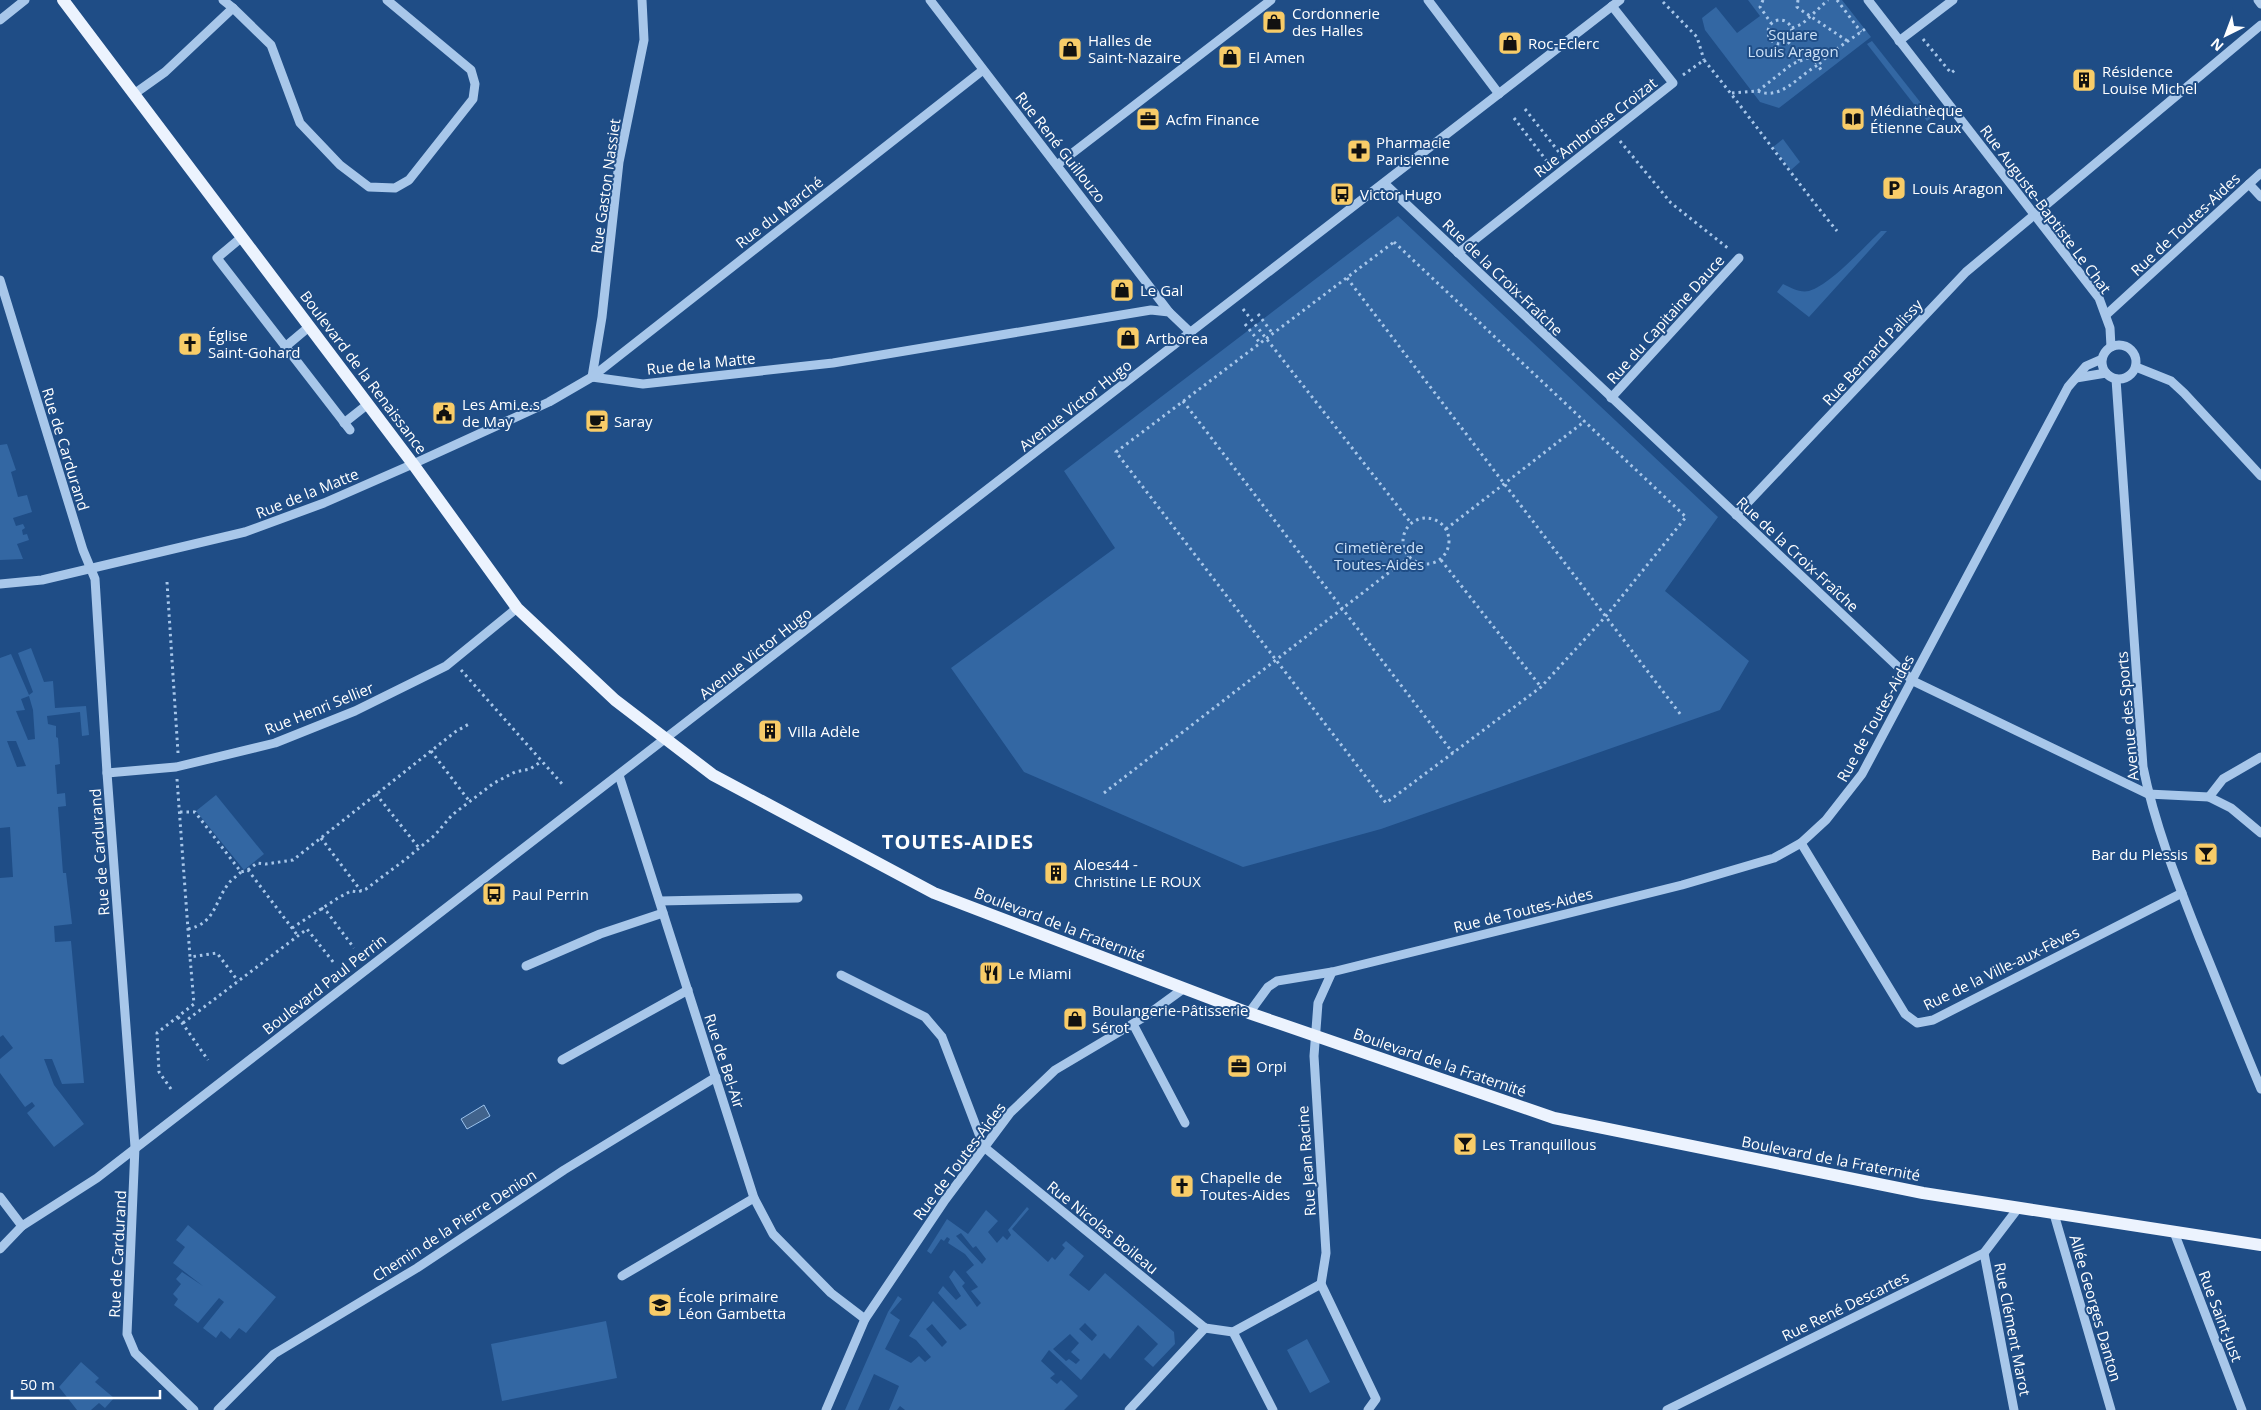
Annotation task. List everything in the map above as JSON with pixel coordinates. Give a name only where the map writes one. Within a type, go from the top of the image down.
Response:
[{"type":"main road","name":"Boulevard de la Renaissance","points":[[63,0],[310,326],[517,608],[615,700],[665,740]]},
{"type":"main road","name":"Boulevard de la Fraternité","points":[[665,740],[718,777],[934,892],[1183,989],[1315,1037],[1554,1118],[1923,1193],[2261,1245]]},
{"type":"street","points":[[0,20],[26,0]]},
{"type":"street","points":[[224,0],[271,45],[300,123],[354,177],[369,187],[382,189],[395,188],[409,180],[463,114],[473,99],[475,84],[470,70],[387,0]]},
{"type":"street","name":"Rue Gaston Nassiet","points":[[592,377],[602,318],[619,162],[644,40],[642,0]]},
{"type":"street","name":"Rue René Guillouzo","points":[[930,0],[1169,312]]},
{"type":"street","points":[[1057,165],[1271,0]]},
{"type":"street","points":[[1428,0],[1500,94]]},
{"type":"street","name":"Rue Auguste-Baptiste Le Chat","points":[[1868,0],[2099,298],[2106,315],[2111,347]]},
{"type":"street","points":[[1899,41],[1953,0]]},
{"type":"street","points":[[2258,0],[2261,4]]},
{"type":"street","name":"Avenue Victor Hugo","points":[[665,740],[1616,3]]},
{"type":"street","name":"Rue Ambroise Croizat","points":[[1458,253],[1673,83],[1616,3]]},
{"type":"street","points":[[134,94],[165,72],[233,8]]},
{"type":"street","name":"Rue Bernard Palissy","points":[[1736,515],[1966,272],[2261,25]]},
{"type":"street","name":"Rue du Marché","points":[[592,377],[983,70]]},
{"type":"street","name":"Rue de Toutes-Aides","points":[[2106,315],[2261,173]]},
{"type":"street","name":"Rue de la Croix-Fraîche","points":[[1384,182],[1611,398],[1913,680],[2148,794],[2209,797],[2231,808],[2261,833]]},
{"type":"street","points":[[2249,184],[2261,197]]},
{"type":"street","points":[[242,237],[217,258],[350,430]]},
{"type":"street","name":"Rue du Capitaine Dauce","points":[[1611,398],[1739,258]]},
{"type":"street","name":"Rue de Cardurand","points":[[0,280],[83,550],[95,579],[107,773],[135,1147],[127,1334],[135,1354],[194,1410]]},
{"type":"street","name":"Rue de la Matte","points":[[0,584],[42,580],[90,567],[245,532],[324,503],[413,464],[549,402],[592,377],[644,384],[832,363],[1128,313],[1151,310],[1169,312]]},
{"type":"street","points":[[1169,312],[1191,333]]},
{"type":"street","points":[[285,346],[310,326]]},
{"type":"street","points":[[2076,378],[2106,373],[2116,379],[2128,377],[2136,367],[2132,351],[2122,345],[2111,347],[2105,352],[2102,359],[2106,373]]},
{"type":"street","name":"Rue de Toutes-Aides","points":[[1249,1013],[1268,987],[1277,981],[1332,972],[1682,885],[1774,858],[1801,844],[1826,820],[1862,774],[2068,387],[2086,366],[2102,359]]},
{"type":"street","points":[[2136,367],[2171,382],[2184,393],[2261,476]]},
{"type":"street","name":"Avenue des Sports","points":[[2116,379],[2143,767],[2148,794],[2158,830],[2182,893],[2261,1089]]},
{"type":"street","points":[[344,423],[368,404]]},
{"type":"street","name":"Rue Henri Sellier","points":[[107,773],[176,767],[275,743],[356,711],[438,671],[517,608]]},
{"type":"street","name":"Boulevard Paul Perrin","points":[[0,1249],[22,1226],[96,1178],[665,740]]},
{"type":"street","points":[[2209,797],[2223,779],[2261,757]]},
{"type":"street","name":"Rue de Bel-Air","points":[[619,775],[754,1198],[773,1234],[832,1293],[865,1319]]},
{"type":"street","name":"Rue de la Ville-aux-Fèves","points":[[1801,844],[1905,1014],[1917,1023],[1933,1020],[2182,893]]},
{"type":"street","points":[[660,901],[798,898]]},
{"type":"street","points":[[526,966],[600,934],[663,913]]},
{"type":"street","points":[[1315,1037],[1318,1002],[1332,972]]},
{"type":"street","points":[[841,975],[925,1017],[942,1036],[984,1147]]},
{"type":"street","name":"Rue de Toutes-Aides","points":[[826,1410],[865,1319],[945,1200],[1010,1113],[1055,1070],[1133,1024],[1183,989]]},
{"type":"street","points":[[562,1060],[688,990]]},
{"type":"street","points":[[1133,1024],[1185,1123]]},
{"type":"street","name":"Rue Jean Racine","points":[[1315,1037],[1314,1056],[1326,1253],[1322,1284]]},
{"type":"street","name":"Chemin de la Pierre Denion","points":[[218,1410],[274,1354],[417,1268],[564,1170],[716,1077]]},
{"type":"street","name":"Rue Nicolas Boileau","points":[[984,1147],[1205,1328]]},
{"type":"street","points":[[0,1197],[22,1226]]},
{"type":"street","points":[[622,1276],[754,1198]]},
{"type":"street","name":"Rue René Descartes","points":[[1667,1410],[1984,1253],[2019,1207]]},
{"type":"street","name":"Allée Georges Danton","points":[[2054,1214],[2111,1410]]},
{"type":"street","name":"Rue Saint-Just","points":[[2174,1232],[2242,1410]]},
{"type":"street","name":"Rue Clément Marot","points":[[1984,1253],[2014,1410]]},
{"type":"street","points":[[1129,1410],[1205,1328],[1233,1332],[1322,1284],[1376,1399],[1368,1410]]},
{"type":"street","points":[[1233,1332],[1273,1410]]},
{"type":"path","points":[[1763,0],[1760,7],[1771,23]]},
{"type":"path","points":[[1798,0],[1797,7],[1810,18],[1849,42]]},
{"type":"path","points":[[1792,28],[1810,18],[1828,0]]},
{"type":"path","points":[[1837,0],[1862,32]]},
{"type":"path","points":[[1663,2],[1697,37],[1704,60],[1732,94],[1793,177],[1837,231]]},
{"type":"path","points":[[1780,20],[1789,24],[1792,28],[1792,36],[1788,42],[1779,45],[1771,40],[1768,32],[1771,23],[1780,20]]},
{"type":"path","points":[[1732,94],[1758,91],[1765,94],[1778,93],[1805,72],[1818,66],[1831,53],[1868,27]]},
{"type":"path","points":[[1915,28],[1951,73],[1955,70]]},
{"type":"path","points":[[1788,42],[1794,48],[1800,61]]},
{"type":"path","points":[[1758,91],[1792,64],[1811,56],[1831,53]]},
{"type":"path","points":[[1811,56],[1823,73]]},
{"type":"path","points":[[1673,83],[1704,60]]},
{"type":"path","points":[[1525,109],[1563,157]]},
{"type":"path","points":[[1514,118],[1551,166]]},
{"type":"path","points":[[1612,131],[1671,203],[1739,258]]},
{"type":"path","points":[[1394,242],[1686,517],[1606,616],[1542,687],[1386,803],[1116,452],[1273,334],[1394,242]]},
{"type":"path","points":[[1347,278],[1681,715]]},
{"type":"path","points":[[1234,299],[1411,523]]},
{"type":"path","points":[[1258,314],[1273,334]]},
{"type":"path","points":[[1245,324],[1260,343]]},
{"type":"path","points":[[1183,402],[1453,754]]},
{"type":"path","points":[[1446,528],[1585,421]]},
{"type":"path","points":[[1422,518],[1432,519],[1446,528],[1449,545],[1440,560],[1424,565],[1408,557],[1403,546],[1403,539],[1411,523],[1422,518]]},
{"type":"path","points":[[1104,793],[1408,557]]},
{"type":"path","points":[[1440,560],[1542,687]]},
{"type":"path","points":[[453,660],[509,728],[564,786]]},
{"type":"path","points":[[188,929],[199,927],[208,920],[229,883],[241,872],[248,870],[256,863],[266,864],[292,860],[431,751],[469,724]]},
{"type":"path","points":[[431,751],[470,802]]},
{"type":"path","points":[[292,928],[321,908],[327,908],[352,891],[361,891],[419,848],[452,815],[494,782],[514,772],[530,769],[542,761]]},
{"type":"path","points":[[376,794],[419,848]]},
{"type":"path","points":[[180,812],[195,812],[241,872]]},
{"type":"path","points":[[321,838],[361,891]]},
{"type":"path","points":[[248,870],[298,936]]},
{"type":"path","points":[[321,908],[327,912],[354,948]]},
{"type":"path","points":[[182,1023],[307,929],[334,963]]},
{"type":"path","points":[[217,953],[238,981]]},
{"type":"path","points":[[171,1089],[159,1072],[157,1033],[194,1004],[190,957]]},
{"type":"path","points":[[178,1017],[208,1060]]},
{"type":"green space","name":"Square Louis Aragon","points":[[1748,0],[1842,0],[1871,37],[1779,108],[1760,102],[1705,30],[1702,18],[1716,7],[1737,33],[1760,16]]},
{"type":"green space","points":[[1872,41],[1932,117],[1927,121],[1867,44]]},
{"type":"green space","points":[[1783,139],[1800,162],[1791,170],[1773,147]]},
{"type":"green space","name":"Cimetière de Toutes-Aides","points":[[1398,216],[1718,517],[1665,591],[1749,661],[1720,710],[1381,829],[1243,867],[1024,772],[951,668],[1115,548],[1064,471]]},
{"type":"green space","points":[[1881,231],[1887,231],[1809,317],[1777,292],[1783,284],[1802,291],[1809,291],[1817,287],[1837,274]]},
{"type":"green space","points":[[7,444],[16,470],[11,472],[18,497],[27,495],[32,512],[13,518],[16,526],[23,524],[25,528],[22,530],[23,535],[27,534],[29,540],[17,544],[23,559],[0,560],[0,445]]},
{"type":"green space","points":[[31,648],[44,682],[53,681],[55,708],[86,706],[89,735],[82,736],[80,712],[47,716],[48,724],[56,726],[56,737],[58,738],[60,764],[55,765],[57,794],[65,793],[66,806],[58,807],[63,873],[66,873],[72,924],[54,926],[55,942],[71,941],[84,1083],[62,1084],[52,1059],[44,1059],[54,1085],[84,1124],[54,1147],[27,1113],[35,1106],[32,1102],[25,1107],[0,1073],[0,1059],[13,1048],[3,1035],[0,1037],[0,878],[13,877],[10,827],[0,828],[0,658],[11,654],[29,695],[33,692],[18,653]],"holes":[[[29,696],[33,710],[35,739],[28,740],[16,711],[25,710],[21,699]],[[7,741],[16,741],[26,766],[17,767]]]},
{"type":"green space","points":[[216,795],[264,854],[244,870],[196,811]]},
{"type":"green space","points":[[1027,1207],[1029,1209],[1012,1229],[1048,1262],[1052,1257],[1055,1260],[1065,1248],[1062,1245],[1066,1241],[1084,1256],[1069,1275],[1089,1291],[1105,1273],[1174,1332],[1175,1344],[1153,1367],[1144,1359],[1158,1344],[1138,1325],[1110,1359],[1104,1353],[1081,1380],[1049,1350],[1041,1361],[1055,1374],[1050,1378],[1057,1384],[1061,1380],[1078,1396],[1064,1410],[905,1410],[900,1406],[897,1410],[889,1410],[899,1386],[874,1374],[858,1410],[845,1410],[888,1312],[898,1296],[902,1299],[890,1313],[900,1320],[885,1349],[911,1363],[919,1356],[925,1362],[931,1357],[916,1340],[909,1336],[933,1301],[960,1330],[967,1325],[938,1293],[943,1286],[956,1300],[961,1296],[949,1277],[954,1270],[965,1283],[962,1286],[977,1307],[981,1303],[971,1291],[978,1287],[966,1272],[974,1265],[965,1254],[948,1243],[950,1239],[947,1237],[944,1241],[941,1239],[931,1254],[927,1251],[947,1219],[968,1234],[986,1210],[998,1221],[988,1232],[997,1243],[1003,1236],[1007,1240],[1011,1235],[1008,1230]],"holes":[[[961,1233],[973,1248],[976,1246],[986,1259],[982,1264],[956,1236]],[[1085,1323],[1097,1335],[1092,1341],[1079,1329]],[[932,1324],[947,1342],[942,1347],[926,1329]],[[1070,1334],[1079,1343],[1071,1352],[1080,1360],[1076,1364],[1069,1359],[1066,1361],[1053,1349]]]},
{"type":"green space","points":[[188,1225],[276,1297],[246,1333],[239,1328],[230,1339],[221,1331],[216,1338],[203,1328],[224,1302],[219,1298],[198,1323],[174,1305],[178,1299],[173,1294],[181,1284],[176,1279],[182,1272],[203,1286],[173,1263],[185,1247],[176,1240]]},
{"type":"green space","points":[[606,1321],[617,1378],[502,1401],[491,1344]]},
{"type":"green space","points":[[1307,1339],[1330,1382],[1310,1393],[1287,1350]]},
{"type":"green space","points":[[81,1362],[99,1378],[95,1382],[114,1398],[105,1408],[99,1403],[91,1410],[77,1410],[59,1387]]},
{"type":"shaded area","points":[[484,1105],[490,1116],[467,1129],[461,1119]]},
{"type":"place","name":"Cordonnerie des Halles","points":[[1274,22]]},
{"type":"place","name":"Roc-Eclerc","points":[[1510,43]]},
{"type":"place","name":"Halles de Saint-Nazaire","points":[[1070,49]]},
{"type":"place","name":"El Amen","points":[[1230,57]]},
{"type":"place","name":"Résidence Louise Michel","points":[[2084,80]]},
{"type":"place","name":"Acfm Finance","points":[[1148,119]]},
{"type":"place","name":"Médiathèque Étienne Caux","points":[[1853,119]]},
{"type":"place","name":"Pharmacie Parisienne","points":[[1359,151]]},
{"type":"place","name":"Louis Aragon","points":[[1894,188]]},
{"type":"place","name":"Victor Hugo","points":[[1342,194]]},
{"type":"place","name":"Le Gal","points":[[1122,290]]},
{"type":"place","name":"Artborea","points":[[1128,338]]},
{"type":"place","name":"Église Saint-Gohard","points":[[190,344]]},
{"type":"place","name":"Les Ami.e.s de May","points":[[444,413]]},
{"type":"place","name":"Saray","points":[[597,421]]},
{"type":"place","name":"Villa Adèle","points":[[770,731]]},
{"type":"place","name":"Bar du Plessis","points":[[2206,854]]},
{"type":"place","name":"Aloes44 - Christine LE ROUX","points":[[1056,873]]},
{"type":"place","name":"Paul Perrin","points":[[494,894]]},
{"type":"place","name":"Le Miami","points":[[991,973]]},
{"type":"place","name":"Boulangerie-Pâtisserie Sérot","points":[[1075,1019]]},
{"type":"place","name":"Orpi","points":[[1239,1066]]},
{"type":"place","name":"Les Tranquillous","points":[[1465,1144]]},
{"type":"place","name":"Chapelle de Toutes-Aides","points":[[1182,1186]]},
{"type":"place","name":"École primaire Léon Gambetta","points":[[660,1305]]},
{"type":"district","name":"TOUTES-AIDES","points":[[958,841]]}]
